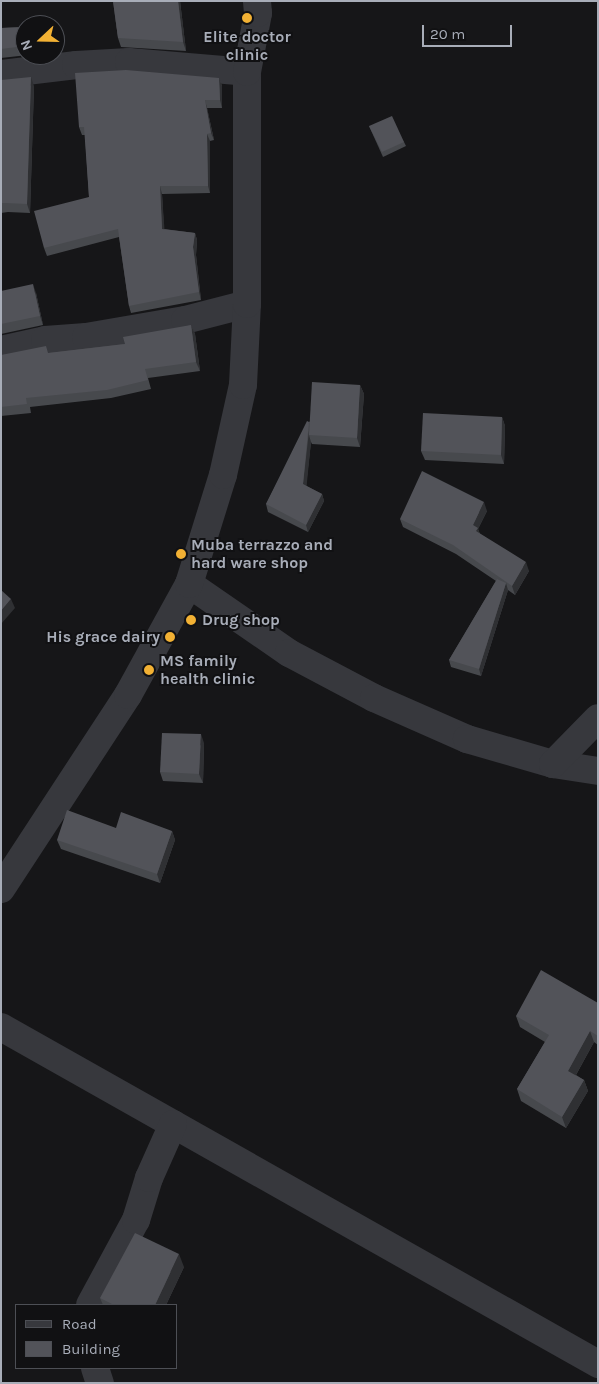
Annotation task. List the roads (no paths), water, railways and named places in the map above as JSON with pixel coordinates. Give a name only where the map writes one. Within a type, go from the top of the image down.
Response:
[{"type":"street","points":[[1,889],[128,695],[189,584],[223,475],[243,385],[248,304],[247,72],[258,13],[257,1]]},
{"type":"street","points":[[1,74],[76,65],[129,62],[247,72]]},
{"type":"street","points":[[1,350],[45,340],[86,337],[185,320],[248,304]]},
{"type":"street","points":[[189,584],[289,653],[374,698],[467,739],[553,764],[598,771]]},
{"type":"street","points":[[553,764],[598,718]]},
{"type":"street","points":[[1,1027],[598,1364]]},
{"type":"street","points":[[91,1304],[136,1220],[149,1178],[173,1124]]},
{"type":"street","points":[[95,1369],[100,1383]]},
{"type":"place","name":"Elite doctor clinic","points":[[247,18]]},
{"type":"place","name":"Muba terrazzo and hard ware shop","points":[[181,554]]},
{"type":"place","name":"Drug shop","points":[[191,620]]},
{"type":"place","name":"His grace dairy","points":[[170,637]]},
{"type":"place","name":"MS family health clinic","points":[[149,670]]}]
